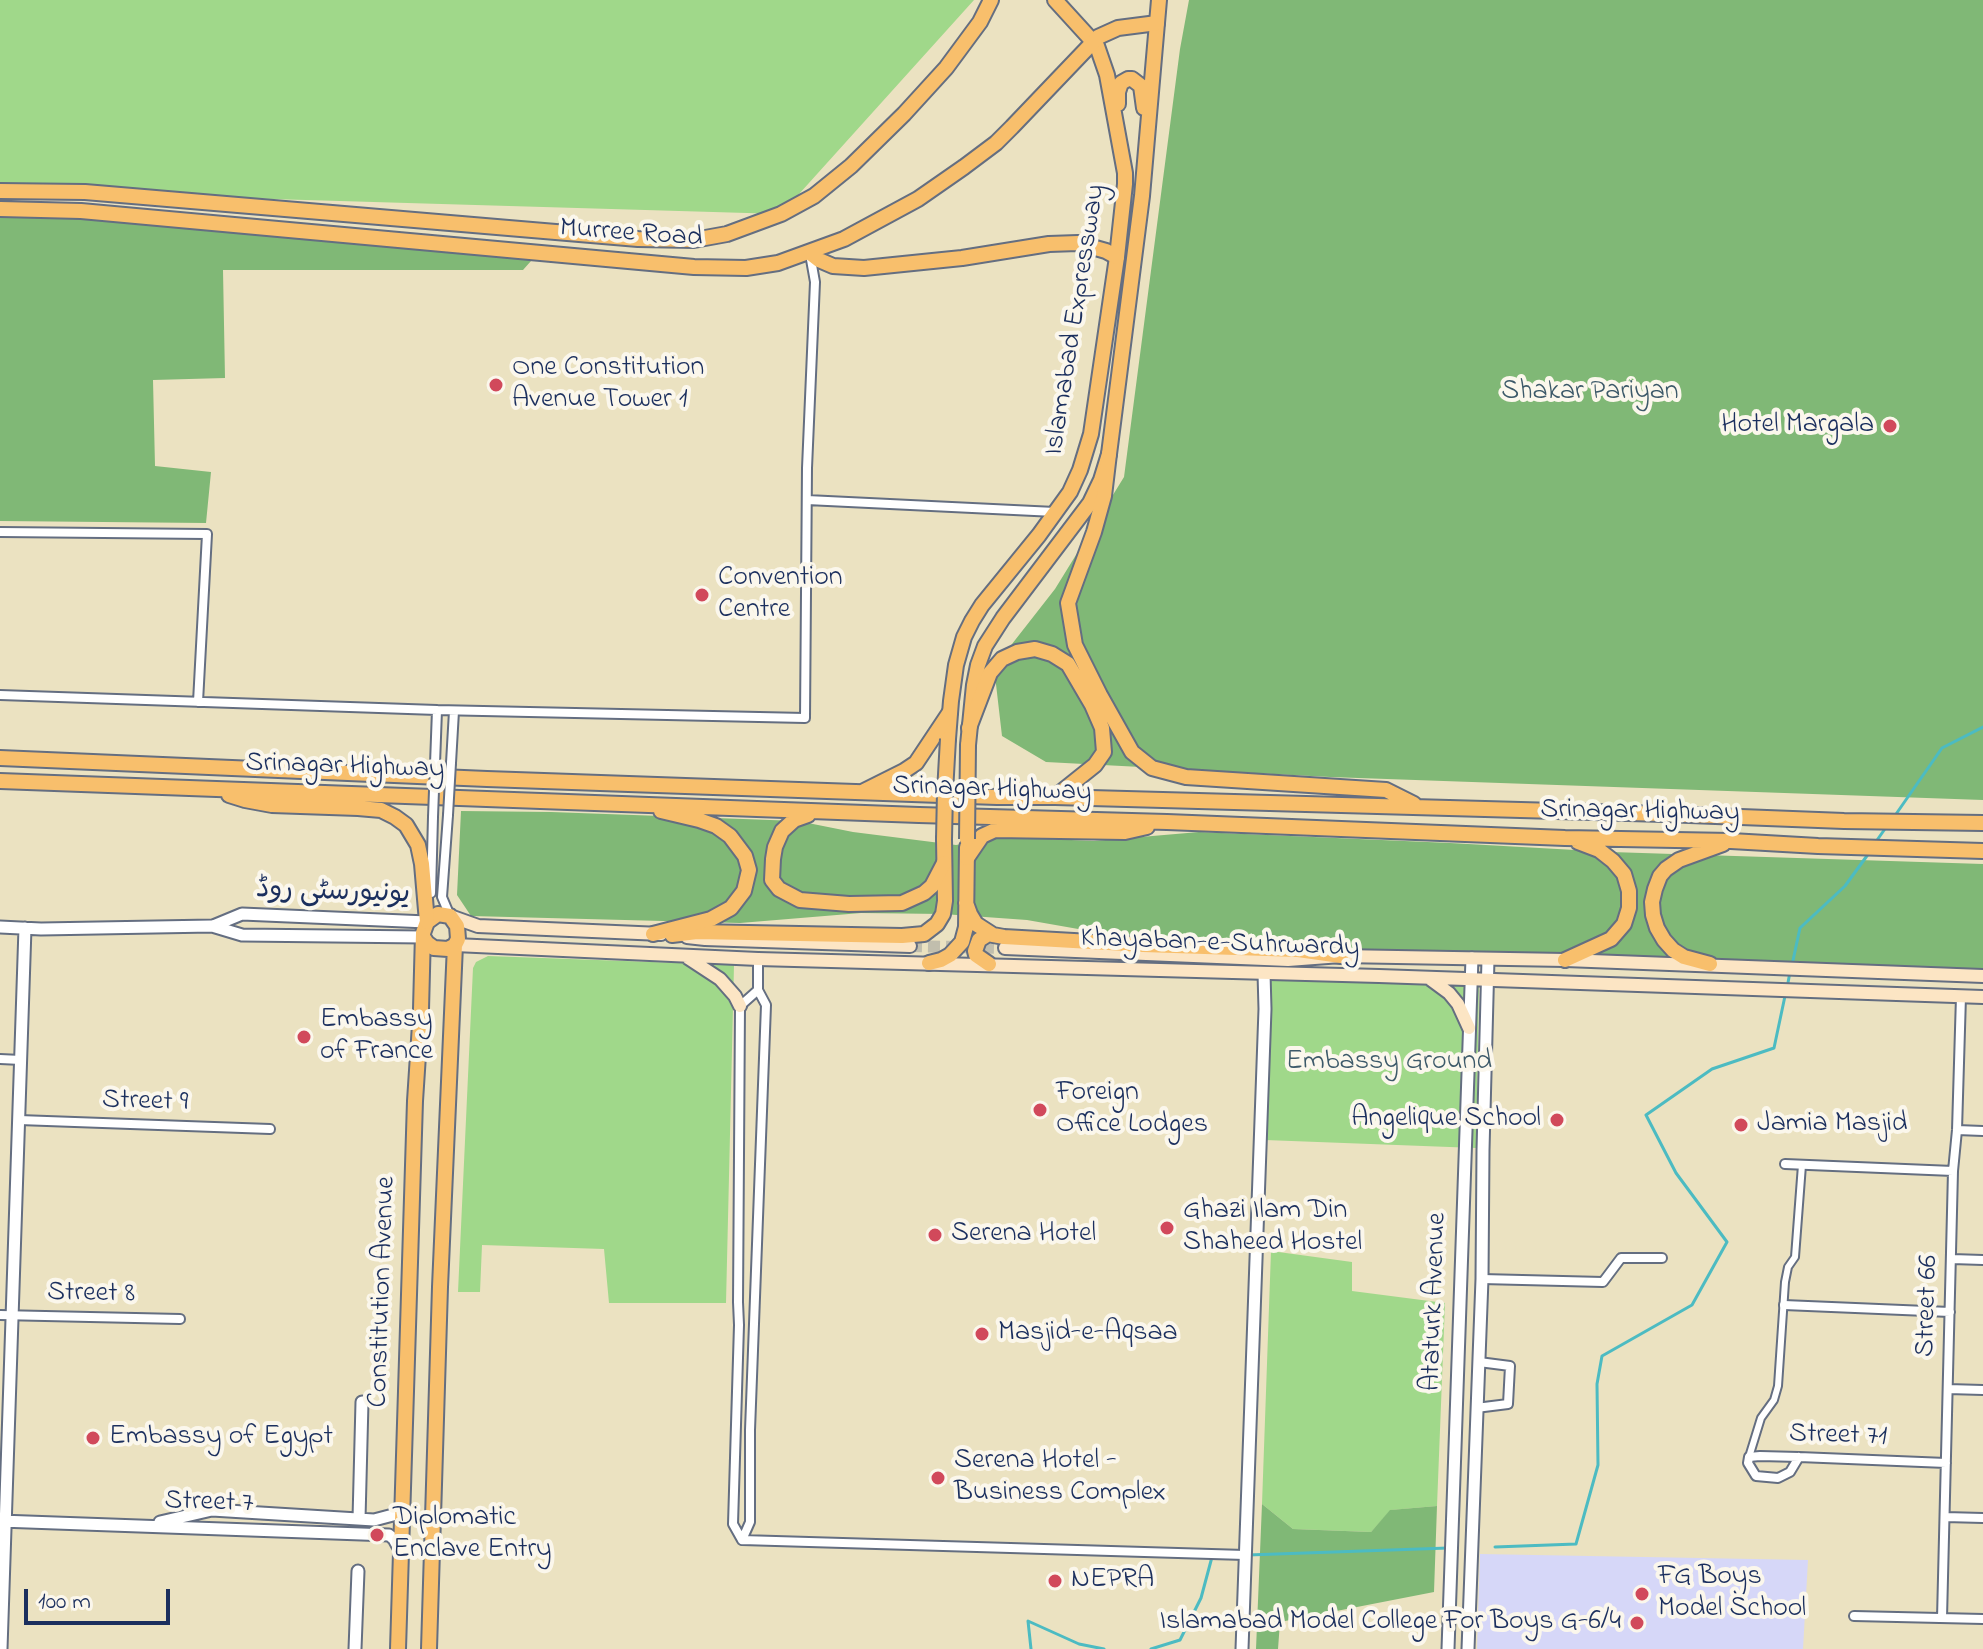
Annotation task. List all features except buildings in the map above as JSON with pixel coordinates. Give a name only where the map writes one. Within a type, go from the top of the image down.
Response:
[{"type":"main road","name":"Murree Road","points":[[0,191],[99,193],[638,239],[694,240],[727,234],[781,214],[814,196],[851,166],[946,68],[980,22],[991,0]]},
{"type":"main road","name":"Islamabad Expressway","points":[[672,935],[697,932],[906,941],[924,934],[937,924],[943,914],[948,739],[960,652],[972,621],[1070,492],[1080,470],[1091,434],[1117,257],[1125,184],[1121,144],[1107,75],[1099,49],[1055,0]]},
{"type":"main road","points":[[1157,23],[1159,0]]},
{"type":"main road","name":"Murree Road","points":[[0,209],[81,211],[694,267],[746,268],[778,263],[844,239],[918,199],[996,143],[1093,41],[1118,28],[1157,23]]},
{"type":"main road","name":"Islamabad Expressway","points":[[929,963],[950,955],[962,942],[966,927],[968,745],[978,665],[985,646],[1003,618],[1090,503],[1109,454],[1147,145],[1157,23]]},
{"type":"main road","points":[[1121,144],[1118,92],[1121,83],[1128,79],[1136,81],[1143,91],[1147,145]]},
{"type":"main road","points":[[541,254],[543,232]]},
{"type":"main road","points":[[810,253],[833,266],[864,268],[962,258],[1049,244],[1078,243],[1117,257]]},
{"type":"main road","points":[[1109,454],[1104,496],[1068,603],[1075,645],[1132,752],[1152,768],[1186,777],[1386,790],[1421,807]]},
{"type":"main road","points":[[969,728],[990,673],[1002,659],[1035,649],[1052,654],[1068,664],[1102,728],[1104,752],[1095,765],[1055,797]]},
{"type":"main road","points":[[860,792],[916,763],[950,712]]},
{"type":"main road","name":"Srinagar Highway","points":[[0,758],[997,797],[1942,822],[1983,826]]},
{"type":"main road","name":"Srinagar Highway","points":[[0,781],[1565,838],[1960,850],[1983,848]]},
{"type":"main road","points":[[212,789],[272,805],[381,810],[395,817],[406,825],[418,845],[429,920]]},
{"type":"main road","points":[[630,804],[716,826],[730,836],[745,856],[749,870],[744,891],[731,908],[711,919],[653,934]]},
{"type":"main road","points":[[816,812],[794,820],[782,831],[775,847],[772,880],[779,889],[800,900],[849,904],[902,903],[924,893],[939,876],[944,863]]},
{"type":"main road","points":[[967,858],[982,836],[995,830],[1125,832],[1167,822]]},
{"type":"main road","points":[[1565,838],[1587,845],[1613,861],[1624,874],[1629,891],[1629,908],[1618,933],[1601,945],[1565,960]]},
{"type":"main road","points":[[1710,964],[1684,957],[1673,950],[1657,928],[1652,902],[1660,876],[1679,860],[1731,841]]},
{"type":"main road","points":[[966,903],[976,924],[1004,937],[1298,950],[1341,956]]},
{"type":"main road","points":[[450,916],[457,926],[458,939],[448,949],[434,948],[423,937],[423,929],[438,914],[450,916],[478,926],[672,935]]},
{"type":"main road","points":[[506,928],[507,947]]},
{"type":"main road","points":[[989,964],[975,951],[979,940],[990,933]]},
{"type":"main road","name":"Constitution Avenue","points":[[398,1649],[423,937]]},
{"type":"main road","name":"Khayaban-e-Suhrwardy","points":[[455,945],[758,959],[1488,979],[1983,997]]},
{"type":"main road","name":"Constitution Avenue","points":[[429,1649],[455,945]]},
{"type":"main road","name":"Khayaban-e-Suhrwardy","points":[[1005,948],[1288,960],[1341,956],[1710,964],[1744,968],[1983,976]]},
{"type":"main road","points":[[683,955],[720,979],[740,1006]]},
{"type":"main road","points":[[1836,991],[1844,971]]},
{"type":"main road","points":[[1428,978],[1449,993],[1469,1028]]},
{"type":"street","points":[[0,695],[454,711],[805,718],[807,500],[815,282],[810,253]]},
{"type":"street","points":[[807,500],[1055,512]]},
{"type":"street","points":[[0,532],[207,534],[198,702]]},
{"type":"street","points":[[429,920],[437,710]]},
{"type":"street","points":[[450,916],[442,897],[454,711]]},
{"type":"street","name":"یونیورسٹی روڈ","points":[[212,926],[242,914],[429,920]]},
{"type":"street","points":[[0,927],[212,926]]},
{"type":"street","name":"یونیورسٹی روڈ","points":[[212,926],[242,935],[423,937]]},
{"type":"street","points":[[1,1649],[5,1315],[19,1120],[25,928]]},
{"type":"street","name":"Ataturk Avenue","points":[[1448,1649],[1472,958]]},
{"type":"street","points":[[742,1540],[750,1522],[750,1430],[766,1005],[758,990],[758,959]]},
{"type":"street","name":"Ataturk Avenue","points":[[1468,1649],[1482,1279],[1488,959]]},
{"type":"street","points":[[1242,1649],[1264,973]]},
{"type":"street","points":[[742,1540],[733,1524],[739,1325],[740,1006],[758,990]]},
{"type":"street","name":"Street 66","points":[[1942,1618],[1953,1171],[1961,996]]},
{"type":"street","points":[[0,1059],[21,1060]]},
{"type":"street","name":"Street 9","points":[[19,1120],[270,1129]]},
{"type":"street","points":[[1957,1130],[1983,1131]]},
{"type":"street","points":[[1785,1164],[1953,1171]]},
{"type":"street","points":[[1749,1457],[1761,1418],[1774,1400],[1778,1386],[1785,1282],[1788,1267],[1795,1257],[1802,1165]]},
{"type":"street","points":[[1482,1279],[1603,1282],[1621,1258],[1662,1258]]},
{"type":"street","points":[[1952,1259],[1983,1260]]},
{"type":"street","points":[[738,1302],[755,1304]]},
{"type":"street","points":[[1784,1305],[1950,1312]]},
{"type":"street","name":"Street 8","points":[[5,1315],[180,1319]]},
{"type":"street","points":[[739,1325],[755,1325]]},
{"type":"street","points":[[1476,1408],[1508,1404],[1510,1366],[1479,1362]]},
{"type":"street","points":[[1948,1389],[1983,1390]]},
{"type":"street","points":[[359,1519],[362,1402]]},
{"type":"street","name":"Street 71","points":[[1799,1457],[1790,1472],[1778,1478],[1756,1476],[1748,1463],[1749,1457],[1799,1457],[1946,1463]]},
{"type":"street","points":[[143,1526],[212,1510],[382,1519],[393,1515],[404,1503]]},
{"type":"street","points":[[1945,1517],[1983,1518]]},
{"type":"street","name":"Street 7","points":[[2,1522],[389,1535],[402,1554]]},
{"type":"street","points":[[742,1540],[1245,1555]]},
{"type":"street","points":[[355,1649],[358,1571]]},
{"type":"street","points":[[1854,1616],[1983,1619]]},
{"type":"shaded area","name":"FG Boys Model School","points":[[1480,1554],[1808,1560],[1803,1649],[1477,1649]]},
{"type":"green space","points":[[0,0],[974,0],[781,214],[0,191]]},
{"type":"green space","name":"Shakar Pariyan","points":[[1189,0],[1983,0],[1983,800],[1330,777],[1046,762],[1002,736],[994,667],[1055,589],[1124,477]]},
{"type":"green space","points":[[0,214],[88,217],[531,253],[531,261],[523,270],[223,270],[225,378],[153,380],[155,466],[211,472],[206,523],[0,521]]},
{"type":"green space","points":[[461,811],[798,821],[853,832],[956,845],[1002,837],[1094,841],[1199,832],[1611,852],[1983,864],[1983,971],[1372,950],[1101,933],[1027,920],[943,914],[861,913],[740,923],[471,916],[457,895]]},
{"type":"green space","points":[[488,956],[734,965],[726,1303],[609,1303],[604,1249],[482,1245],[480,1292],[458,1292],[473,968],[476,962]]},
{"type":"green space","name":"Embassy Ground","points":[[1271,977],[1479,986],[1476,1148],[1265,1140]]},
{"type":"green space","points":[[1271,1251],[1352,1262],[1352,1291],[1445,1303],[1437,1506],[1391,1510],[1371,1532],[1293,1529],[1262,1504]]},
{"type":"green space","points":[[1262,1504],[1293,1529],[1371,1532],[1390,1510],[1437,1506],[1434,1592],[1280,1622],[1278,1649],[1256,1649]]},
{"type":"waterway","points":[[1894,817],[1942,748],[1983,727]]},
{"type":"waterway","points":[[1875,843],[1887,826]]},
{"type":"waterway","points":[[1792,965],[1800,928],[1845,886],[1869,853]]},
{"type":"waterway","points":[[1787,988],[1790,972]]},
{"type":"waterway","points":[[1495,1547],[1576,1544],[1598,1465],[1597,1384],[1602,1356],[1692,1305],[1727,1242],[1676,1173],[1646,1115],[1712,1069],[1774,1048],[1785,996]]},
{"type":"waterway","points":[[1248,1555],[1448,1548]]},
{"type":"waterway","points":[[1151,1649],[1180,1640],[1201,1598],[1212,1557]]},
{"type":"waterway","points":[[1031,1649],[1028,1621],[1079,1644],[1104,1649]]},
{"type":"tunnel","points":[[910,946],[1005,948]]},
{"type":"place","name":"One Constitution Avenue Tower 1","points":[[496,385]]},
{"type":"place","name":"Hotel Margala","points":[[1890,426]]},
{"type":"place","name":"Convention Centre","points":[[702,595]]},
{"type":"place","name":"Embassy of France","points":[[304,1037]]},
{"type":"place","name":"Foreign Office Lodges","points":[[1040,1110]]},
{"type":"place","name":"Angelique School","points":[[1557,1120]]},
{"type":"place","name":"Jamia Masjid","points":[[1741,1125]]},
{"type":"place","name":"Ghazi Ilam Din Shaheed Hostel","points":[[1167,1228]]},
{"type":"place","name":"Serena Hotel","points":[[935,1235]]},
{"type":"place","name":"Masjid-e-Aqsaa","points":[[982,1334]]},
{"type":"place","name":"Embassy of Egypt","points":[[93,1438]]},
{"type":"place","name":"Serena Hotel - Business Complex","points":[[938,1478]]},
{"type":"place","name":"Diplomatic Enclave Entry","points":[[377,1535]]},
{"type":"place","name":"NEPRA","points":[[1055,1581]]},
{"type":"place","name":"FG Boys Model School","points":[[1642,1594]]},
{"type":"place","name":"Islamabad Model College For Boys G-6/4","points":[[1637,1623]]}]
